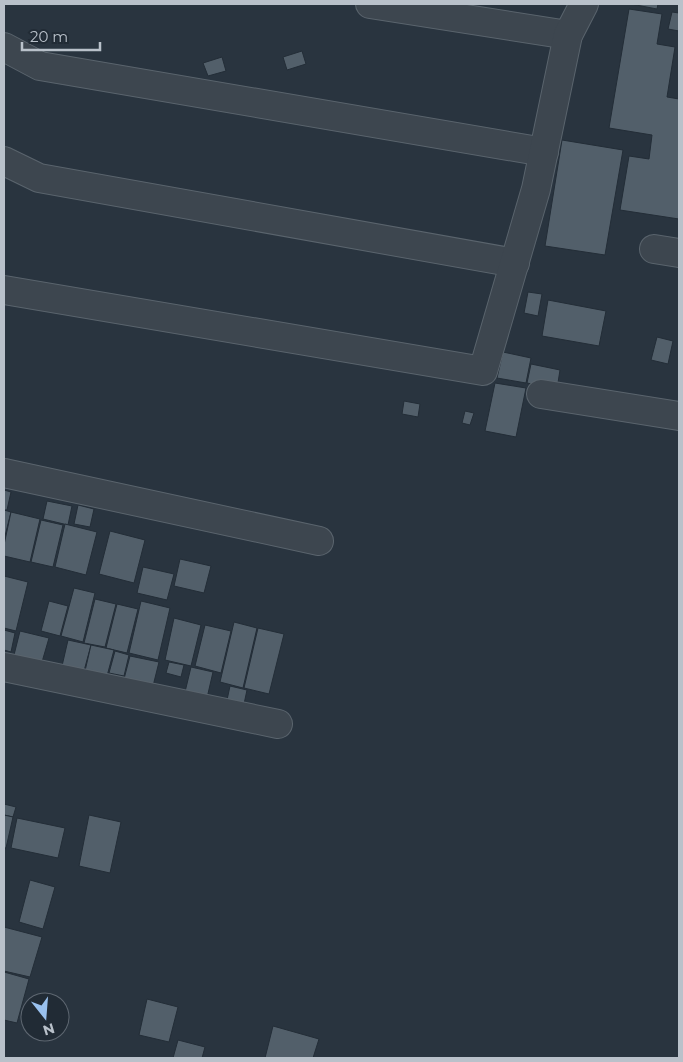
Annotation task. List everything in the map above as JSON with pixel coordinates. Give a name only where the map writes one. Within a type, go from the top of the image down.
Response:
[{"type":"street","points":[[370,4],[438,9],[568,35]]},
{"type":"street","points":[[4,290],[483,371],[536,189],[568,35],[584,4]]},
{"type":"street","points":[[4,47],[40,66],[544,152]]},
{"type":"street","points":[[4,161],[39,178],[515,263]]},
{"type":"street","points":[[541,394],[679,416]]},
{"type":"street","points":[[4,473],[320,541]]},
{"type":"street","points":[[4,667],[278,724]]},
{"type":"building","points":[[631,4],[658,4],[657,9]]},
{"type":"building","points":[[629,9],[662,14],[657,44],[675,47],[667,97],[679,99],[679,219],[620,210],[629,156],[649,159],[652,135],[609,128]]},
{"type":"building","points":[[672,12],[679,13],[679,31],[668,29]]},
{"type":"building","points":[[302,51],[306,64],[287,70],[283,57]]},
{"type":"building","points":[[222,57],[226,71],[208,76],[203,63]]},
{"type":"building","points":[[562,140],[623,150],[605,255],[545,246]]},
{"type":"building","points":[[528,292],[542,294],[538,316],[524,313]]},
{"type":"building","points":[[548,300],[606,311],[599,346],[542,336]]},
{"type":"building","points":[[657,337],[673,341],[668,364],[651,360]]},
{"type":"building","points":[[503,352],[531,358],[526,383],[497,378]]},
{"type":"building","points":[[531,364],[560,370],[557,389],[527,383]]},
{"type":"building","points":[[495,383],[526,388],[516,437],[485,431]]},
{"type":"building","points":[[404,401],[420,404],[418,417],[402,414]]},
{"type":"building","points":[[465,411],[474,413],[470,425],[462,423]]},
{"type":"building","points":[[4,490],[11,492],[7,510],[4,510]]},
{"type":"building","points":[[47,501],[72,506],[68,525],[43,519]]},
{"type":"building","points":[[78,505],[94,509],[90,527],[74,524]]},
{"type":"building","points":[[4,510],[11,512],[4,540]]},
{"type":"building","points":[[11,512],[40,519],[30,562],[4,556],[4,545]]},
{"type":"building","points":[[41,520],[63,525],[53,567],[31,562]]},
{"type":"building","points":[[65,524],[97,532],[86,575],[55,567]]},
{"type":"building","points":[[110,531],[145,540],[134,583],[99,574]]},
{"type":"building","points":[[180,559],[211,566],[204,593],[174,586]]},
{"type":"building","points":[[143,567],[174,574],[167,600],[137,593]]},
{"type":"building","points":[[4,576],[28,582],[16,631],[4,628]]},
{"type":"building","points":[[74,588],[95,593],[83,642],[61,636]]},
{"type":"building","points":[[95,599],[116,604],[105,647],[84,643]]},
{"type":"building","points":[[49,601],[68,606],[60,636],[41,631]]},
{"type":"building","points":[[141,601],[170,608],[158,660],[129,653]]},
{"type":"building","points":[[117,604],[138,609],[127,653],[106,648]]},
{"type":"building","points":[[174,618],[201,625],[191,666],[165,660]]},
{"type":"building","points":[[234,622],[257,628],[243,688],[220,682]]},
{"type":"building","points":[[205,625],[231,631],[221,673],[195,666]]},
{"type":"building","points":[[258,628],[284,634],[269,694],[244,688]]},
{"type":"building","points":[[4,630],[15,633],[11,652],[4,650]]},
{"type":"building","points":[[20,631],[49,638],[42,662],[14,655]]},
{"type":"building","points":[[68,640],[91,645],[84,671],[62,666]]},
{"type":"building","points":[[91,645],[114,650],[107,676],[85,671]]},
{"type":"building","points":[[115,651],[129,655],[124,676],[109,673]]},
{"type":"building","points":[[130,656],[159,662],[153,686],[124,679]]},
{"type":"building","points":[[169,662],[184,665],[181,677],[166,673]]},
{"type":"building","points":[[191,667],[213,672],[207,698],[185,692]]},
{"type":"building","points":[[230,686],[247,690],[244,704],[227,700]]},
{"type":"building","points":[[4,804],[16,807],[13,817],[4,815]]},
{"type":"building","points":[[4,815],[13,817],[6,848],[4,848]]},
{"type":"building","points":[[89,815],[121,822],[110,873],[79,866]]},
{"type":"building","points":[[17,818],[65,828],[58,858],[11,848]]},
{"type":"building","points":[[30,880],[55,887],[43,929],[19,922]]},
{"type":"building","points":[[4,927],[42,937],[30,977],[4,971]]},
{"type":"building","points":[[4,972],[29,979],[25,992],[20,992],[20,1012],[17,1023],[4,1020]]},
{"type":"building","points":[[147,999],[178,1007],[169,1042],[139,1035]]},
{"type":"building","points":[[273,1026],[319,1039],[313,1058],[265,1058]]},
{"type":"building","points":[[178,1040],[205,1047],[202,1058],[173,1058]]}]
